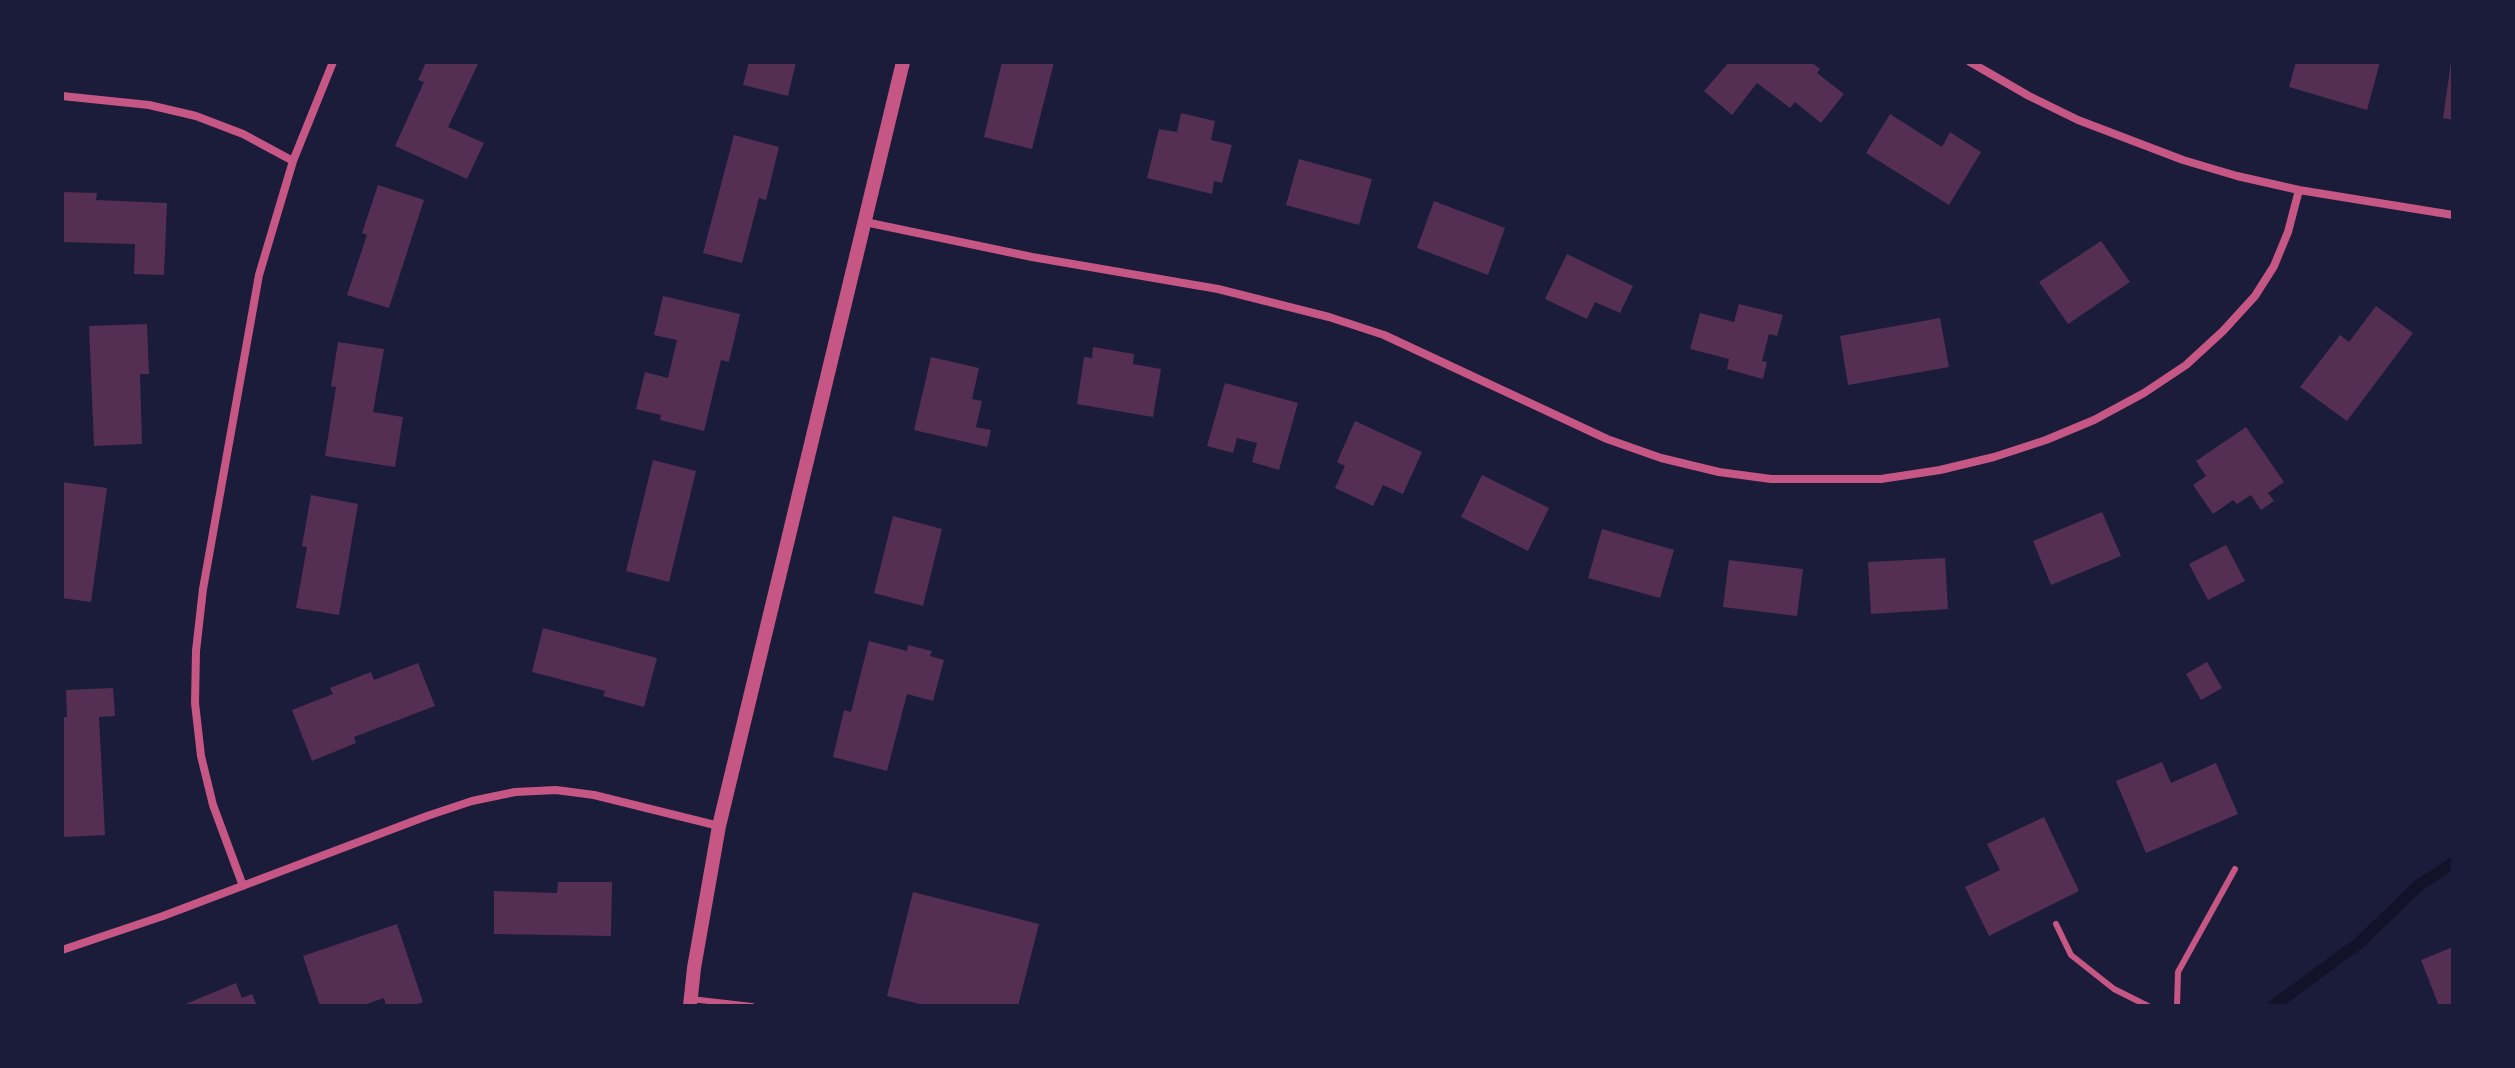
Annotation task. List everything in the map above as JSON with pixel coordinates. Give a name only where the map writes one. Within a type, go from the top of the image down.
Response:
[{"type":"street","points":[[243,886],[213,805],[201,756],[195,703],[196,651],[203,589],[250,318],[270,235],[293,161],[333,62]]},
{"type":"street","points":[[690,1003],[719,826],[903,62]]},
{"type":"street","points":[[1970,62],[2029,96],[2127,140],[2237,176],[2299,190],[2453,215]]},
{"type":"street","points":[[62,96],[149,105],[196,116],[243,134],[293,161]]},
{"type":"street","points":[[865,222],[1032,257],[1218,289],[1329,317],[1397,341],[1607,439],[1661,458],[1719,472],[1771,479],[1881,479],[1981,461],[2046,440],[2094,420],[2144,393],[2186,365],[2255,296],[2274,266],[2299,190]]},
{"type":"street","points":[[62,950],[119,932],[442,811],[515,792],[556,790],[594,795],[719,826]]},
{"type":"lane","points":[[2177,1006],[2178,972],[2235,869]]},
{"type":"lane","points":[[2056,924],[2071,955],[2114,989],[2148,1006]]},
{"type":"lane","points":[[690,1003],[752,1006]]},
{"type":"building","points":[[426,62],[479,62],[448,127],[484,143],[467,179],[395,146],[424,82],[418,80]]},
{"type":"building","points":[[749,62],[796,62],[788,96],[743,85]]},
{"type":"building","points":[[1002,62],[1054,62],[1032,149],[984,137]]},
{"type":"building","points":[[1729,62],[1811,62],[1820,69],[1817,73],[1844,94],[1821,123],[1795,102],[1790,108],[1757,83],[1732,115],[1704,91]]},
{"type":"building","points":[[2296,62],[2380,62],[2367,110],[2289,87]]},
{"type":"building","points":[[2453,62],[2453,120],[2443,118]]},
{"type":"building","points":[[1181,113],[1215,121],[1211,140],[1232,145],[1222,183],[1214,181],[1212,194],[1147,178],[1159,129],[1177,132]]},
{"type":"building","points":[[1890,114],[1942,147],[1950,132],[1981,152],[1949,205],[1866,153]]},
{"type":"building","points":[[734,135],[779,147],[766,200],[759,198],[742,263],[703,253]]},
{"type":"building","points":[[1299,159],[1372,179],[1359,225],[1286,205]]},
{"type":"building","points":[[378,185],[424,200],[389,308],[347,295],[367,235],[362,233]]},
{"type":"building","points":[[62,192],[97,193],[96,200],[167,203],[164,275],[134,274],[135,244],[62,242]]},
{"type":"building","points":[[1434,201],[1505,228],[1488,275],[1417,248]]},
{"type":"building","points":[[2101,241],[2130,282],[2068,324],[2039,282]]},
{"type":"building","points":[[1567,254],[1633,286],[1620,313],[1595,302],[1587,319],[1545,299]]},
{"type":"building","points":[[663,296],[740,314],[729,362],[721,360],[704,431],[660,420],[661,415],[636,409],[645,372],[668,378],[677,340],[654,335]]},
{"type":"building","points":[[1739,304],[1783,315],[1777,336],[1769,334],[1762,361],[1767,362],[1763,379],[1727,369],[1729,359],[1690,349],[1700,313],[1734,322]]},
{"type":"building","points":[[2376,306],[2413,333],[2347,421],[2300,387],[2340,335],[2349,342]]},
{"type":"building","points":[[1940,318],[1949,367],[1848,385],[1840,336]]},
{"type":"building","points":[[147,324],[149,374],[140,374],[142,444],[94,446],[89,326]]},
{"type":"building","points":[[338,342],[384,349],[373,412],[403,417],[395,467],[325,456],[336,387],[331,386]]},
{"type":"building","points":[[1093,347],[1134,354],[1133,364],[1161,369],[1153,417],[1077,404],[1084,357],[1092,358]]},
{"type":"building","points":[[931,357],[979,368],[972,399],[982,401],[976,427],[991,430],[987,447],[914,430]]},
{"type":"building","points":[[1225,383],[1298,403],[1279,470],[1252,462],[1257,443],[1237,438],[1233,453],[1207,446]]},
{"type":"building","points":[[1355,421],[1422,452],[1403,494],[1383,485],[1373,506],[1335,488],[1345,466],[1337,462]]},
{"type":"building","points":[[2246,427],[2284,482],[2268,493],[2274,501],[2261,510],[2251,495],[2237,504],[2233,500],[2213,514],[2193,485],[2206,476],[2196,461]]},
{"type":"building","points":[[653,460],[696,471],[669,582],[626,571]]},
{"type":"building","points":[[1482,475],[1549,508],[1528,551],[1461,517]]},
{"type":"building","points":[[62,482],[107,488],[91,602],[62,598]]},
{"type":"building","points":[[311,495],[358,504],[339,615],[296,608],[307,547],[302,546]]},
{"type":"building","points":[[2102,512],[2121,556],[2051,585],[2033,541]]},
{"type":"building","points":[[893,516],[942,529],[923,606],[874,593]]},
{"type":"building","points":[[1602,529],[1674,550],[1660,598],[1588,578]]},
{"type":"building","points":[[2226,545],[2245,581],[2208,600],[2189,564]]},
{"type":"building","points":[[1945,558],[1948,609],[1871,614],[1868,562]]},
{"type":"building","points":[[1729,560],[1803,569],[1797,616],[1723,607]]},
{"type":"building","points":[[543,628],[657,658],[644,707],[603,696],[605,691],[532,672]]},
{"type":"building","points":[[869,641],[907,651],[908,645],[932,651],[930,656],[944,660],[933,701],[907,694],[887,771],[833,757],[844,710],[851,712]]},
{"type":"building","points":[[2207,662],[2222,688],[2201,700],[2186,674]]},
{"type":"building","points":[[418,663],[435,706],[354,737],[356,743],[312,761],[292,710],[333,694],[330,688],[371,672],[374,680]]},
{"type":"building","points":[[113,688],[115,716],[99,717],[105,835],[63,837],[62,717],[67,717],[66,690]]},
{"type":"building","points":[[2162,762],[2171,783],[2216,763],[2238,814],[2146,853],[2116,781]]},
{"type":"building","points":[[2044,817],[2079,891],[1989,936],[1965,887],[2000,870],[1987,844]]},
{"type":"building","points":[[558,882],[612,882],[611,936],[494,934],[494,891],[557,893]]},
{"type":"building","points":[[913,892],[1039,924],[1018,1006],[928,1006],[887,996]]},
{"type":"building","points":[[397,924],[423,1002],[411,1006],[386,1006],[384,998],[361,1006],[320,1006],[303,956]]},
{"type":"building","points":[[2453,947],[2453,1006],[2439,1006],[2421,960]]},
{"type":"building","points":[[236,983],[242,998],[252,994],[257,1006],[181,1006]]},
{"type":"waterway","points":[[2273,1006],[2359,943],[2418,886],[2453,863]]}]
